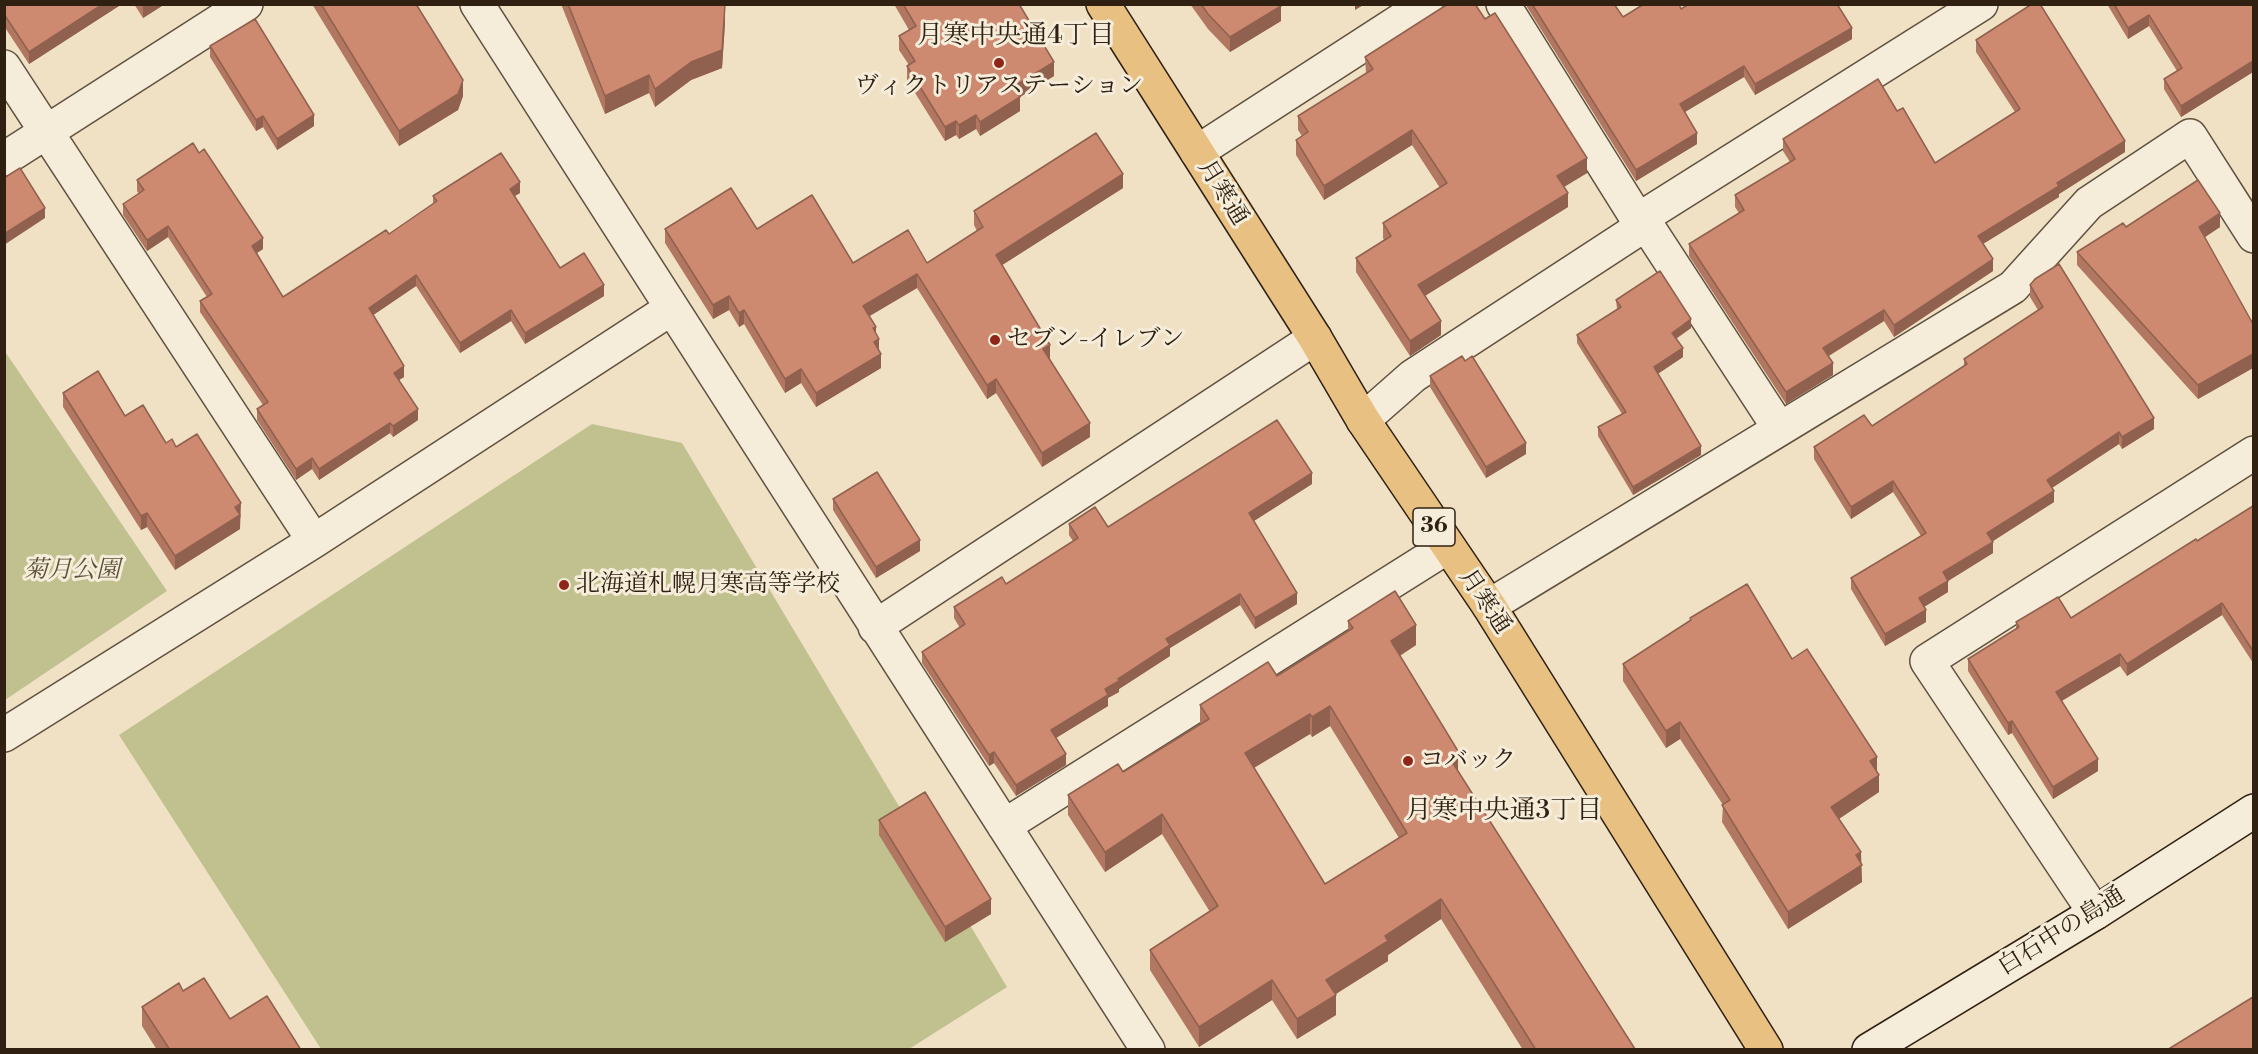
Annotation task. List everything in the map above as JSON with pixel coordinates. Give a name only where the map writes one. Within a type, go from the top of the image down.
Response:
[{"type":"highway","name":"月寒通","points":[[1103,4],[1315,338],[1363,420],[1489,606],[1766,1050]]},
{"type":"street","points":[[4,159],[246,4]]},
{"type":"street","points":[[477,4],[875,627],[1149,1050]]},
{"type":"street","points":[[1197,152],[1426,4]]},
{"type":"street","points":[[1503,4],[1642,222],[1779,428]]},
{"type":"street","points":[[1363,420],[1413,376],[1642,222],[1981,4]]},
{"type":"street","points":[[4,67],[314,541]]},
{"type":"street","points":[[1489,606],[2013,287],[2089,203],[2190,136],[2253,236]]},
{"type":"street","points":[[4,735],[314,541],[672,308]]},
{"type":"street","points":[[875,627],[1315,338]]},
{"type":"street","points":[[2095,913],[1927,661],[2253,453]]},
{"type":"street","points":[[1004,826],[1447,547]]},
{"type":"street","name":"白石中の島通","points":[[1869,1050],[2095,913],[2253,811]]},
{"type":"green space","name":"菊月公園","points":[[4,350],[167,591],[5,700],[4,700]]},
{"type":"green space","name":"北海道札幌月寒高等学校","points":[[592,424],[682,443],[1007,987],[909,1049],[321,1049],[119,735]]},
{"type":"building","points":[[4,4],[103,4],[29,52],[4,14]]},
{"type":"building","points":[[321,4],[416,4],[463,80],[458,94],[399,131]]},
{"type":"building","points":[[568,4],[725,4],[722,50],[691,62],[655,89],[649,75],[605,96]]},
{"type":"building","points":[[903,4],[1019,4],[1054,62],[1013,87],[1020,97],[980,122],[976,115],[959,125],[956,121],[945,127],[907,66],[915,61],[899,36],[916,26]]},
{"type":"building","points":[[1201,4],[1280,4],[1281,6],[1230,37]]},
{"type":"building","points":[[1448,4],[1475,4],[1485,19],[1495,13],[1587,158],[1557,176],[1568,193],[1418,285],[1441,321],[1410,341],[1356,258],[1391,236],[1383,223],[1447,183],[1412,130],[1324,186],[1296,140],[1308,132],[1298,116],[1373,69],[1365,57]]},
{"type":"building","points":[[1532,4],[1614,4],[1623,17],[1644,4],[1679,4],[1681,9],[1689,4],[1837,4],[1852,28],[1755,84],[1744,66],[1680,104],[1697,133],[1636,170]]},
{"type":"building","points":[[2032,4],[2040,4],[2125,141],[2057,183],[2059,186],[1978,236],[1993,259],[1894,325],[1884,310],[1823,348],[1833,363],[1786,392],[1689,244],[1744,210],[1735,195],[1795,159],[1783,139],[1878,79],[1897,111],[1903,108],[1935,163],[2020,109],[1976,40]]},
{"type":"building","points":[[2114,4],[2253,4],[2253,61],[2181,106],[2164,79],[2182,68],[2149,15],[2128,28]]},
{"type":"building","points":[[255,19],[314,115],[277,139],[263,116],[256,120],[210,46]]},
{"type":"building","points":[[1096,133],[1123,174],[996,255],[1050,345],[1043,349],[1090,423],[1042,453],[996,379],[987,385],[917,274],[863,306],[876,327],[873,328],[879,339],[874,342],[881,354],[816,393],[801,369],[785,379],[744,310],[739,313],[729,296],[713,305],[665,229],[731,188],[757,229],[812,195],[853,263],[908,230],[927,263],[983,227],[974,211]]},
{"type":"building","points":[[193,143],[199,153],[204,149],[263,238],[252,246],[283,297],[386,230],[389,234],[437,201],[433,196],[501,153],[520,182],[510,189],[560,268],[584,253],[604,285],[525,333],[511,310],[460,343],[416,275],[369,308],[404,366],[394,373],[418,409],[393,426],[390,423],[319,469],[312,458],[296,469],[257,409],[268,402],[200,301],[212,294],[168,226],[147,240],[123,204],[144,190],[137,180]]},
{"type":"building","points":[[20,168],[45,208],[4,234],[4,178]]},
{"type":"building","points":[[2198,180],[2220,213],[2199,227],[2253,324],[2253,354],[2198,385],[2077,252],[2123,223],[2126,227]]},
{"type":"building","points":[[2059,264],[2154,418],[2122,437],[2119,432],[2047,480],[2054,491],[1987,533],[1993,542],[1943,572],[1948,581],[1919,598],[1926,610],[1885,634],[1851,578],[1926,533],[1893,481],[1851,507],[1814,447],[1864,415],[1872,426],[1967,364],[1964,359],[2043,307],[2030,285],[2035,279]]},
{"type":"building","points":[[1660,271],[1691,319],[1672,333],[1683,348],[1654,367],[1701,446],[1633,487],[1598,427],[1626,412],[1577,335],[1621,307],[1616,300]]},
{"type":"building","points":[[1462,356],[1465,361],[1472,356],[1526,443],[1486,467],[1430,376]]},
{"type":"building","points":[[98,371],[125,416],[143,405],[166,443],[172,439],[176,447],[197,434],[241,503],[235,507],[240,515],[175,556],[147,513],[141,516],[63,393]]},
{"type":"building","points":[[1277,420],[1312,473],[1249,513],[1297,593],[1255,618],[1240,594],[1166,639],[1170,645],[1105,689],[1108,695],[1051,730],[1066,754],[1016,785],[994,752],[989,755],[922,652],[965,624],[954,607],[1002,577],[1006,584],[1078,538],[1069,524],[1095,507],[1108,527]]},
{"type":"building","points":[[877,472],[920,540],[876,567],[833,499]]},
{"type":"building","points":[[2253,506],[2253,651],[2222,603],[2127,664],[2120,654],[2056,692],[2098,759],[2053,787],[2012,721],[2008,723],[1968,659],[2019,627],[2016,622],[2058,597],[2071,618]]},
{"type":"building","points":[[1747,584],[1792,659],[1807,649],[1877,757],[1870,761],[1879,775],[1831,807],[1861,852],[1856,855],[1862,865],[1788,912],[1722,805],[1730,800],[1680,722],[1666,731],[1623,664],[1691,620],[1690,618]]},
{"type":"building","points":[[1395,591],[1416,625],[1391,641],[1458,751],[1449,757],[1634,1050],[1536,1050],[1441,899],[1385,936],[1388,941],[1326,980],[1336,995],[1297,1019],[1272,980],[1199,1027],[1150,950],[1218,906],[1162,814],[1105,852],[1068,795],[1118,764],[1123,772],[1209,719],[1200,705],[1268,662],[1277,676],[1353,628],[1348,621]],"holes":[[[1330,706],[1407,833],[1325,884],[1245,753],[1310,714],[1312,717]]]},
{"type":"building","points":[[925,792],[991,899],[945,927],[879,820]]},
{"type":"building","points":[[204,978],[230,1019],[267,996],[301,1050],[170,1050],[142,1007],[179,983],[183,991]]},
{"type":"building","points":[[2253,997],[2253,1050],[2167,1050]]},
{"type":"place","name":"ヴィクトリアステーション","points":[[999,63]]},
{"type":"place","name":"セブン-イレブン","points":[[995,340]]},
{"type":"place","name":"北海道札幌月寒高等学校","points":[[564,585]]},
{"type":"place","name":"コバック","points":[[1408,761]]},
{"type":"district","name":"月寒中央通4丁目","points":[[1016,37]]},
{"type":"district","name":"月寒中央通3丁目","points":[[1504,812]]}]
